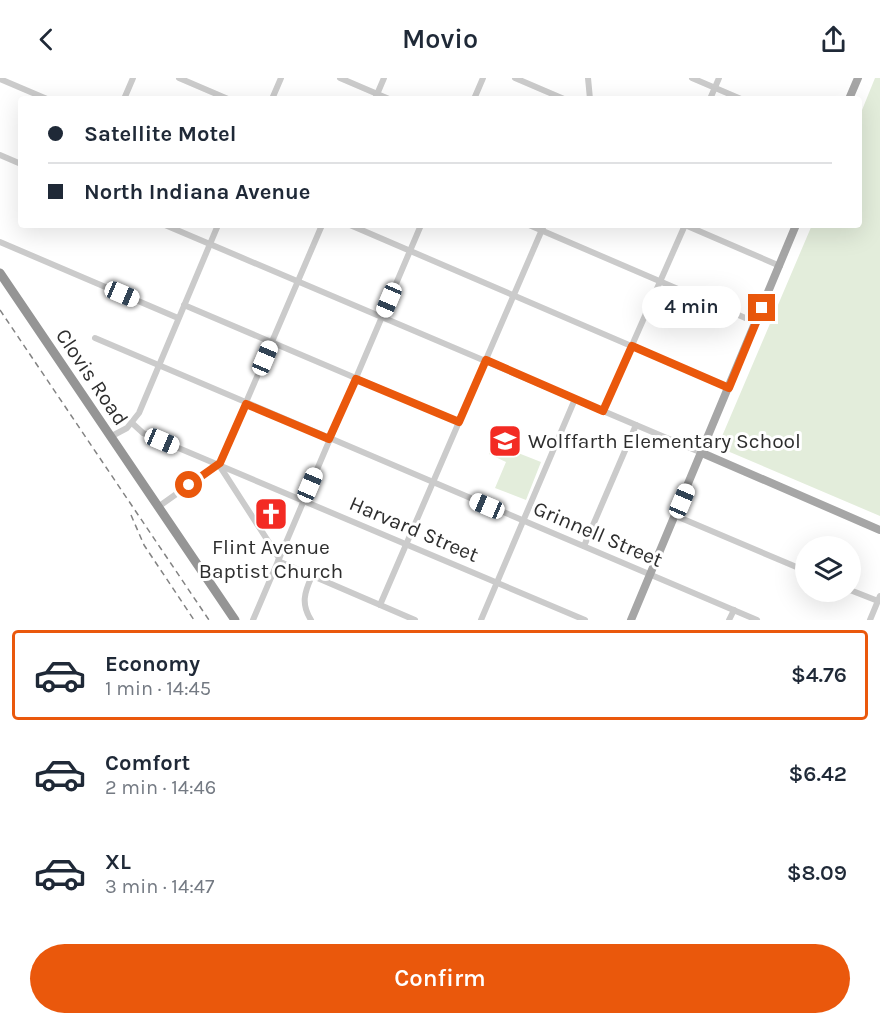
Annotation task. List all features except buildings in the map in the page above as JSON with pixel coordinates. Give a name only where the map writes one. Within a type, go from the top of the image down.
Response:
[{"type":"highway","name":"Clovis Road","points":[[0,273],[235,620]]},
{"type":"main road","points":[[850,96],[858,78]]},
{"type":"main road","points":[[631,620],[795,228]]},
{"type":"main road","points":[[702,453],[880,530]]},
{"type":"street","points":[[125,96],[133,78]]},
{"type":"street","points":[[179,78],[221,96]]},
{"type":"street","points":[[273,96],[281,78]]},
{"type":"street","points":[[340,78],[374,96]]},
{"type":"street","points":[[376,96],[384,78]]},
{"type":"street","points":[[475,96],[483,78]]},
{"type":"street","points":[[515,78],[557,96]]},
{"type":"street","points":[[588,78],[590,96]]},
{"type":"street","points":[[692,78],[734,96]]},
{"type":"street","points":[[711,96],[719,78]]},
{"type":"street","points":[[0,79],[40,96]]},
{"type":"street","points":[[0,155],[18,163]]},
{"type":"street","points":[[172,228],[702,453]]},
{"type":"street","points":[[110,436],[132,423],[217,228]]},
{"type":"street","points":[[158,507],[218,464],[321,228]]},
{"type":"street","points":[[357,228],[729,388]]},
{"type":"street","points":[[254,620],[420,228]]},
{"type":"street","points":[[380,605],[542,228],[757,323]]},
{"type":"street","points":[[603,411],[684,228]]},
{"type":"street","points":[[692,228],[780,266]]},
{"type":"street","points":[[0,242],[178,318]]},
{"type":"street","points":[[184,305],[459,422]]},
{"type":"street","name":"Grinnell Street","points":[[95,338],[158,367],[757,620]]},
{"type":"street","points":[[481,620],[575,399]]},
{"type":"street","name":"Harvard Street","points":[[132,423],[143,433],[585,620]]},
{"type":"street","points":[[584,546],[636,425]]},
{"type":"street","points":[[218,464],[278,560],[415,620]]},
{"type":"street","points":[[235,489],[236,481],[246,476]]},
{"type":"street","points":[[676,516],[795,566]]},
{"type":"street","points":[[311,620],[304,604],[312,576]]},
{"type":"street","points":[[861,593],[879,599],[870,620]]},
{"type":"street","points":[[729,620],[734,610]]},
{"type":"green space","points":[[875,78],[880,78],[880,516],[725,450],[720,441],[811,228],[862,228],[862,110]]},
{"type":"green space","points":[[493,443],[541,462],[526,500],[495,488],[506,462],[489,454]]},
{"type":"railway","points":[[0,310],[209,620]]},
{"type":"railway","points":[[131,515],[144,545],[194,620]]},
{"type":"place","name":"Wolffarth Elementary School","points":[[505,441]]},
{"type":"place","name":"Flint Avenue Baptist Church","points":[[271,514]]},
{"type":"route","points":[[189,485],[220,463],[246,404],[329,439],[356,379],[459,422],[486,360],[603,411],[632,346],[729,388],[762,308]]}]
